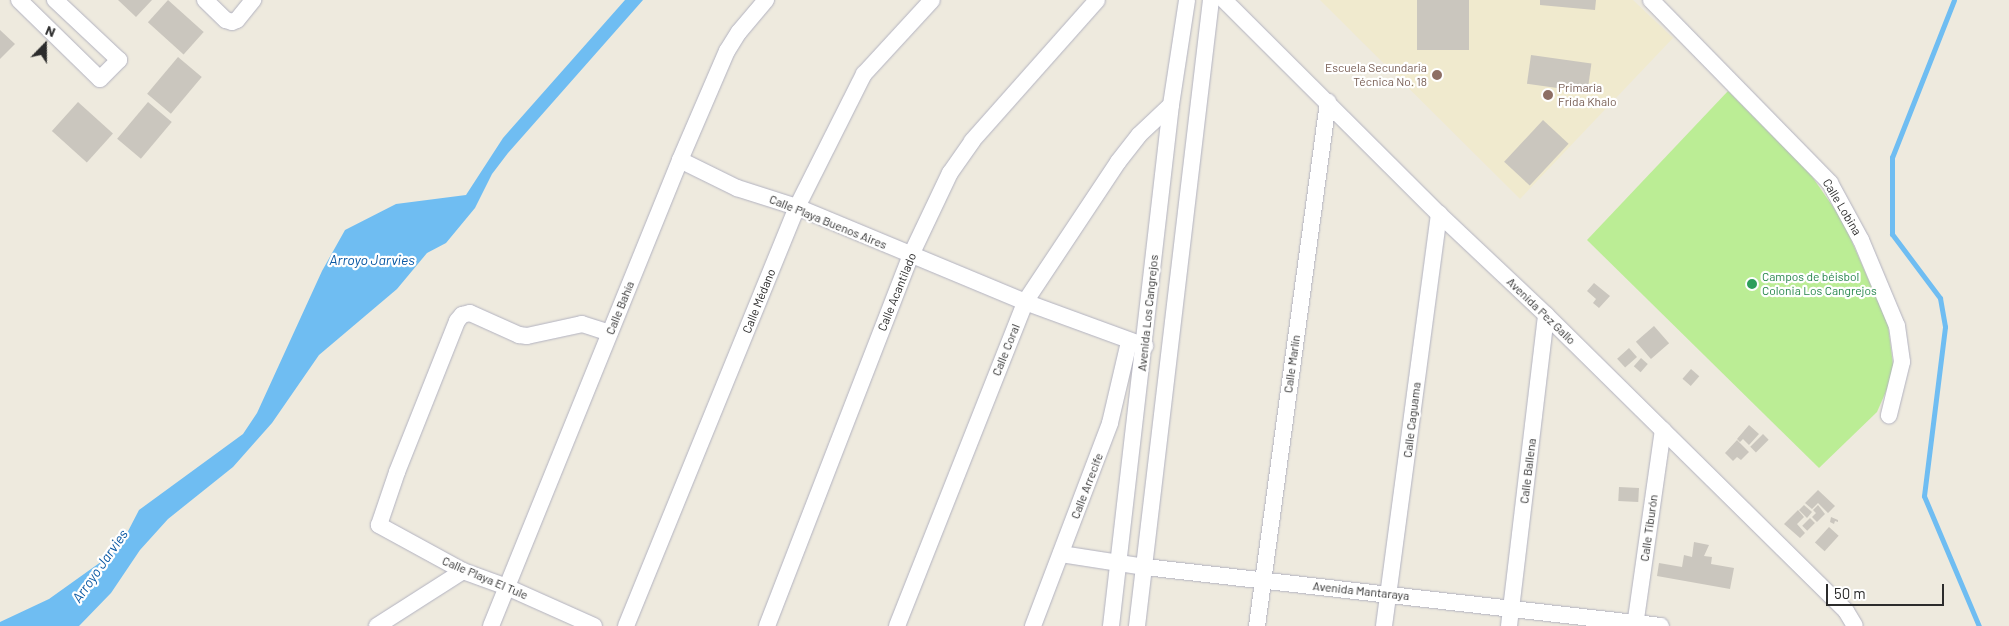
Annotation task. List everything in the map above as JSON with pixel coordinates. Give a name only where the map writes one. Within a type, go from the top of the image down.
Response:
[{"type":"street","points":[[29,4],[100,79],[119,60],[56,0]]},
{"type":"street","points":[[205,0],[226,20],[237,20],[253,0]]},
{"type":"street","name":"Calle Bahía","points":[[491,626],[680,160],[727,51],[739,32],[766,0]]},
{"type":"street","name":"Calle Médano","points":[[626,626],[797,207],[864,74],[932,0]]},
{"type":"street","name":"Calle Acantilado","points":[[767,626],[911,255],[961,156],[1098,0]]},
{"type":"street","name":"Avenida Los Cangrejos","points":[[1111,626],[1119,564],[1137,344],[1187,0]]},
{"type":"street","name":"Avenida Los Cangrejos","points":[[1137,626],[1193,138],[1211,0]]},
{"type":"street","name":"Avenida Pez Gallo","points":[[1224,0],[1439,214],[1664,430],[1846,611],[1855,626]]},
{"type":"street","name":"Calle Lobina","points":[[1651,0],[1830,183],[1861,240],[1897,326],[1902,362],[1889,415]]},
{"type":"street","name":"Calle Marlín","points":[[1257,626],[1328,102]]},
{"type":"street","name":"Calle Coral","points":[[897,626],[1025,302],[1118,162],[1140,135],[1171,105]]},
{"type":"street","name":"Calle Playa Buenos Aires","points":[[680,160],[737,188],[797,207],[1025,302],[1137,344]]},
{"type":"street","name":"Calle Caguama","points":[[1384,626],[1439,214]]},
{"type":"street","name":"Calle Playa El Tule","points":[[594,626],[508,587],[463,571],[379,525],[408,445],[457,321],[462,314],[470,312],[519,335],[527,336],[582,324],[610,334]]},
{"type":"street","name":"Calle Ballena","points":[[1509,626],[1546,315]]},
{"type":"street","name":"Calle Arrecife","points":[[1033,626],[1110,423],[1137,344]]},
{"type":"street","name":"Calle Tiburón","points":[[1635,624],[1664,430]]},
{"type":"street","name":"Avenida Mantaraya","points":[[1061,554],[1119,564],[1511,607],[1661,626]]},
{"type":"street","points":[[377,626],[463,571]]},
{"type":"shaded area","name":"Primaria Frida Khalo","points":[[1320,0],[1633,0],[1673,38],[1520,199]]},
{"type":"green space","name":"Campos de béisbol Colonia Los Cangrejos","points":[[1728,91],[1811,175],[1843,221],[1888,325],[1894,373],[1877,412],[1819,468],[1587,240]]},
{"type":"water","name":"Arroyo Jarvies","points":[[625,0],[643,0],[508,153],[492,174],[475,208],[446,243],[427,253],[397,289],[319,355],[272,423],[233,467],[168,519],[140,550],[111,593],[79,626],[0,626],[0,622],[49,599],[112,554],[125,537],[139,510],[243,434],[257,413],[322,271],[345,230],[396,204],[466,195],[503,138]]},
{"type":"building","points":[[118,0],[152,0],[136,17]]},
{"type":"building","points":[[168,0],[204,32],[184,54],[148,22]]},
{"type":"building","points":[[1417,0],[1469,0],[1469,50],[1417,50]]},
{"type":"building","points":[[1540,0],[1596,0],[1595,10],[1540,5]]},
{"type":"building","points":[[0,30],[15,44],[0,59]]},
{"type":"building","points":[[1531,55],[1591,63],[1587,92],[1527,84]]},
{"type":"building","points":[[178,57],[202,77],[171,114],[147,94]]},
{"type":"building","points":[[78,102],[113,133],[87,162],[52,131]]},
{"type":"building","points":[[148,102],[172,122],[141,159],[117,139]]},
{"type":"building","points":[[1543,120],[1569,144],[1530,186],[1504,162]]},
{"type":"building","points":[[1594,283],[1610,296],[1599,308],[1593,303],[1596,299],[1587,291]]},
{"type":"building","points":[[1654,326],[1669,343],[1651,359],[1636,342]]},
{"type":"building","points":[[1629,348],[1637,357],[1625,368],[1617,359]]},
{"type":"building","points":[[1641,358],[1648,364],[1641,372],[1634,366]]},
{"type":"building","points":[[1691,369],[1699,376],[1691,386],[1682,379]]},
{"type":"building","points":[[1749,425],[1759,434],[1749,445],[1743,439],[1740,442],[1737,439]]},
{"type":"building","points":[[1763,434],[1769,440],[1756,452],[1750,447]]},
{"type":"building","points":[[1737,440],[1749,452],[1741,460],[1737,457],[1733,461],[1725,453]]},
{"type":"building","points":[[1619,487],[1639,488],[1638,502],[1618,501]]},
{"type":"building","points":[[1818,490],[1835,506],[1828,513],[1818,503],[1812,509],[1805,503]]},
{"type":"building","points":[[1804,505],[1812,512],[1807,518],[1799,510]]},
{"type":"building","points":[[1818,505],[1825,514],[1817,522],[1812,517],[1816,513],[1813,510]]},
{"type":"building","points":[[1798,510],[1804,517],[1797,524],[1805,533],[1800,538],[1784,524]]},
{"type":"building","points":[[1831,517],[1838,520],[1838,522],[1835,521],[1834,524],[1830,522]]},
{"type":"building","points":[[1810,518],[1815,523],[1807,531],[1802,526]]},
{"type":"building","points":[[1829,527],[1839,536],[1825,551],[1815,543]]},
{"type":"building","points":[[1694,542],[1709,545],[1704,556],[1712,557],[1711,564],[1734,568],[1730,589],[1657,576],[1659,563],[1682,567],[1684,555],[1692,557]]},
{"type":"waterway","points":[[1954,0],[1892,157],[1892,234],[1940,298],[1945,327],[1924,496],[1979,626]]},
{"type":"place","name":"Escuela Secundaria Técnica No. 18","points":[[1437,75]]},
{"type":"place","name":"Primaria Frida Khalo","points":[[1548,95]]},
{"type":"place","name":"Campos de béisbol Colonia Los Cangrejos","points":[[1752,284]]}]
